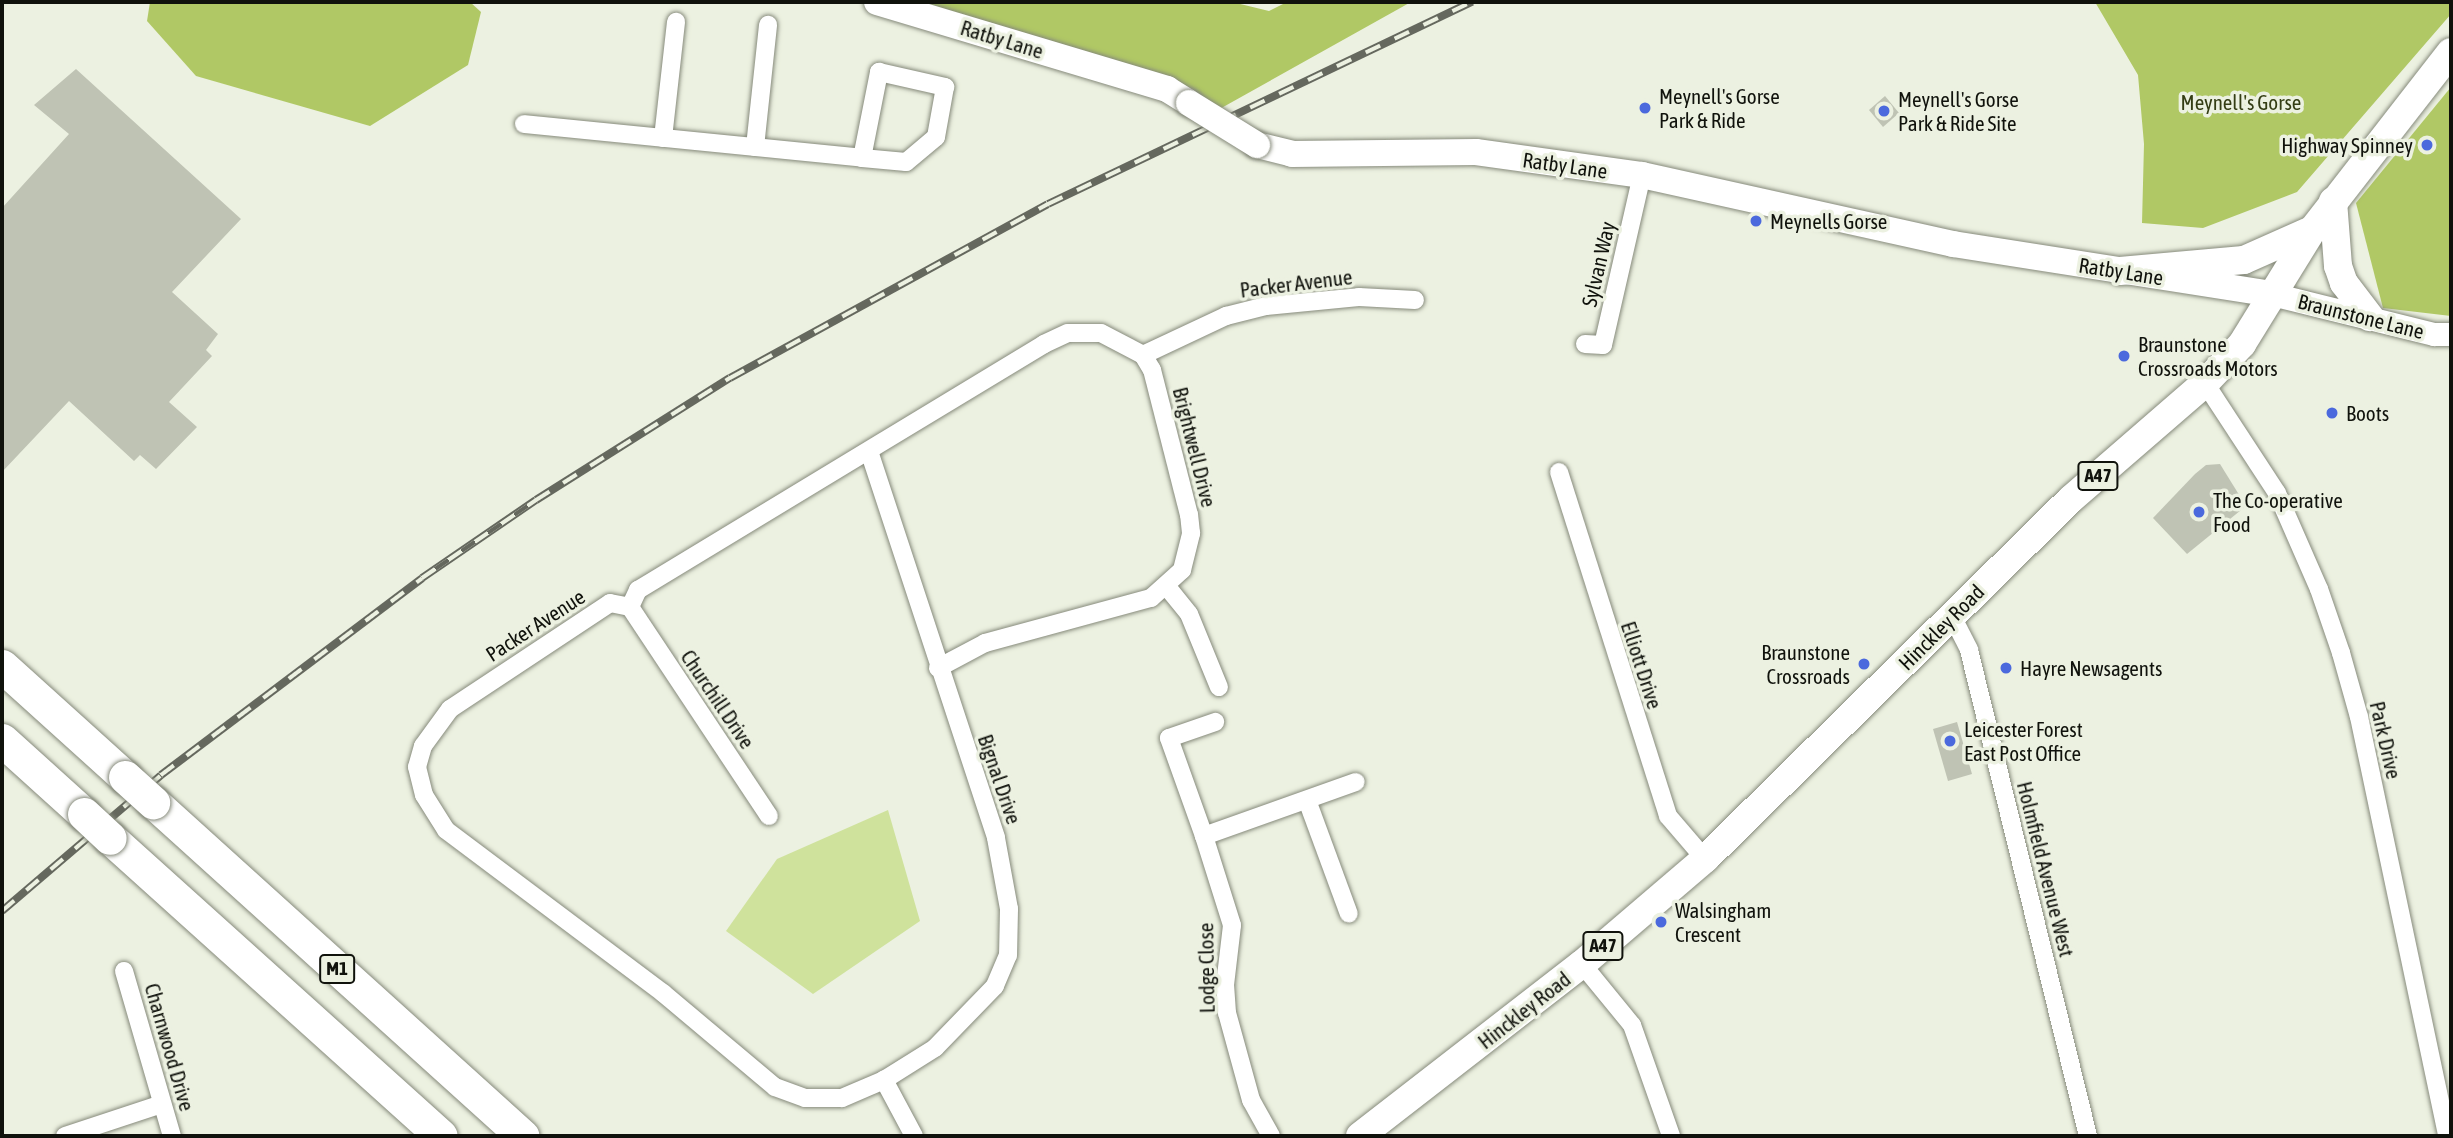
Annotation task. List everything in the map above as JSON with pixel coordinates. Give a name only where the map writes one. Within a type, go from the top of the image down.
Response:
[{"type":"highway","name":"M1","points":[[2,666],[522,1136]]},
{"type":"highway","name":"M1","points":[[2,740],[442,1136]]},
{"type":"main road","name":"Ratby Lane","points":[[877,2],[1167,89],[1257,145],[1292,154],[1476,152],[1642,176],[1953,244],[2272,294]]},
{"type":"main road","name":"Hinckley Road","points":[[1360,1136],[1582,964],[1705,859],[2071,499],[2205,383],[2242,344],[2312,229],[2451,52]]},
{"type":"main road","points":[[2333,201],[2338,266],[2344,283],[2370,317]]},
{"type":"main road","points":[[2120,271],[2244,260],[2312,229]]},
{"type":"street","points":[[663,138],[676,22]]},
{"type":"street","points":[[755,148],[768,25]]},
{"type":"street","points":[[524,124],[862,159],[906,162],[936,137],[944,87],[879,72],[862,159]]},
{"type":"street","name":"Sylvan Way","points":[[1585,344],[1603,345],[1642,176]]},
{"type":"street","name":"Braunstone Lane","points":[[2272,294],[2451,334]]},
{"type":"street","name":"Packer Avenue","points":[[1143,355],[1226,316],[1266,306],[1359,297],[1415,300]]},
{"type":"street","points":[[630,607],[638,590],[1068,333],[1101,333],[1143,355]]},
{"type":"street","name":"Brightwell Drive","points":[[1143,355],[1152,370],[1191,533],[1182,570],[1168,588]]},
{"type":"street","name":"Park Drive","points":[[2205,383],[2277,493],[2319,589],[2341,653],[2359,717],[2446,1136]]},
{"type":"street","name":"Bignal Drive","points":[[869,451],[938,668],[996,838],[1009,909],[1008,956],[996,986],[935,1048],[884,1080]]},
{"type":"street","name":"Elliott Drive","points":[[1559,472],[1668,816],[1676,830],[1705,859]]},
{"type":"street","points":[[938,668],[985,643],[1151,598],[1168,588],[1189,614],[1219,687]]},
{"type":"street","name":"Packer Avenue","points":[[630,607],[610,603],[450,709],[423,746],[417,767],[424,795],[446,830],[663,993],[775,1087],[805,1098],[842,1098],[884,1080]]},
{"type":"street","name":"Churchill Drive","points":[[630,607],[769,816]]},
{"type":"street","name":"Holmfield Avenue West","points":[[1952,616],[1969,650],[2088,1136]]},
{"type":"street","name":"Lodge Close","points":[[1215,722],[1169,738],[1232,925],[1225,985],[1227,1013],[1251,1100],[1271,1136]]},
{"type":"street","points":[[1204,836],[1356,782]]},
{"type":"street","points":[[1307,800],[1349,914]]},
{"type":"street","points":[[1582,964],[1632,1025],[1671,1136]]},
{"type":"street","name":"Charnwood Drive","points":[[124,971],[172,1136]]},
{"type":"street","points":[[884,1080],[914,1136]]},
{"type":"street","points":[[65,1136],[162,1104]]},
{"type":"green space","points":[[150,2],[470,2],[481,12],[468,65],[370,126],[196,76],[147,21]]},
{"type":"green space","points":[[903,2],[1232,2],[1269,11],[1287,2],[1411,2],[1216,111]]},
{"type":"green space","name":"Meynell's Gorse","points":[[2095,2],[2451,2],[2451,14],[2297,192],[2203,228],[2142,223],[2144,144],[2138,75]]},
{"type":"green space","name":"Highway Spinney","points":[[2451,87],[2451,316],[2383,308],[2356,203]]},
{"type":"green space","points":[[888,810],[920,921],[813,994],[726,931],[777,859]]},
{"type":"building","points":[[76,69],[241,219],[172,292],[218,334],[206,350],[212,356],[169,402],[197,427],[156,469],[140,455],[134,461],[69,401],[2,472],[2,208],[69,134],[34,105]]},
{"type":"building","name":"Meynell's Gorse Park & Ride Site","points":[[1885,96],[1899,113],[1883,127],[1869,110]]},
{"type":"building","name":"The Co-operative Food","points":[[2220,464],[2246,506],[2187,554],[2153,518],[2206,465]]},
{"type":"building","points":[[1957,722],[1972,774],[1948,781],[1933,729]]},
{"type":"railway","points":[[2,911],[161,775],[422,578],[536,500],[730,378],[1048,204],[1472,2]]},
{"type":"place","name":"Meynell's Gorse Park & Ride","points":[[1645,108]]},
{"type":"place","name":"Meynell's Gorse Park & Ride Site","points":[[1884,111]]},
{"type":"place","name":"Highway Spinney","points":[[2427,145]]},
{"type":"place","name":"Meynells Gorse","points":[[1756,221]]},
{"type":"place","name":"Braunstone Crossroads Motors","points":[[2124,356]]},
{"type":"place","name":"Boots","points":[[2332,413]]},
{"type":"place","name":"The Co-operative Food","points":[[2199,512]]},
{"type":"place","name":"Braunstone Crossroads","points":[[1864,664]]},
{"type":"place","name":"Hayre Newsagents","points":[[2006,668]]},
{"type":"place","name":"Leicester Forest East Post Office","points":[[1950,741]]},
{"type":"place","name":"Walsingham Crescent","points":[[1661,922]]}]
